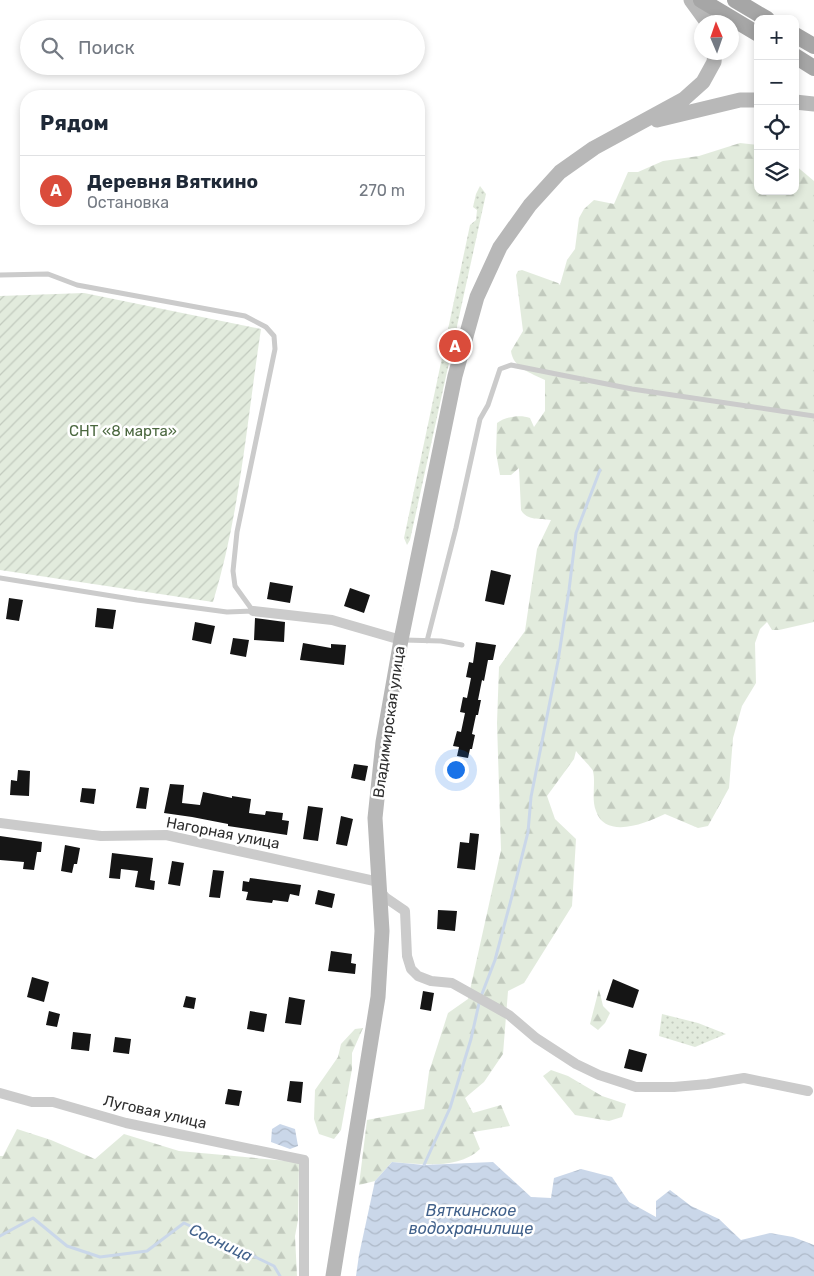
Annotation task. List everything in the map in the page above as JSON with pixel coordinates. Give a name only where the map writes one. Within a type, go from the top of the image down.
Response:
[{"type":"main road","points":[[701,0],[754,32]]},
{"type":"main road","points":[[734,0],[760,15]]},
{"type":"main road","points":[[799,37],[814,46]]},
{"type":"main road","points":[[799,59],[814,68]]},
{"type":"street","points":[[691,0],[702,15]]},
{"type":"street","points":[[634,126],[684,99],[703,82],[714,60]]},
{"type":"street","points":[[634,126],[740,100],[754,100]]},
{"type":"street","points":[[799,102],[814,104]]},
{"type":"street","name":"Владимирская улица","points":[[333,1276],[378,997],[382,931],[375,818],[383,742],[401,640],[455,376],[477,297],[500,247],[530,205],[560,172],[594,148],[634,126]]},
{"type":"street","points":[[253,611],[332,620],[401,640]]},
{"type":"street","name":"Нагорная улица","points":[[0,823],[101,836],[166,835],[379,886]]},
{"type":"street","points":[[379,886],[386,898],[405,911],[407,956],[412,969],[418,976],[431,982],[452,983],[509,1015],[536,1038],[576,1064],[600,1075],[636,1087],[674,1087],[744,1078],[811,1089]]},
{"type":"street","name":"Луговая улица","points":[[0,1093],[32,1102],[53,1102],[126,1123],[304,1160],[304,1276]]},
{"type":"lane","points":[[0,275],[48,274],[77,285],[245,316],[266,327],[274,336],[274,349],[232,571],[235,586],[253,611]]},
{"type":"lane","points":[[427,641],[456,528],[480,419],[488,405],[500,369],[511,365],[632,389],[814,416]]},
{"type":"lane","points":[[0,578],[227,612],[253,611]]},
{"type":"lane","points":[[401,640],[462,645]]},
{"type":"green space","points":[[740,143],[754,145],[754,195],[799,195],[799,168],[814,181],[814,622],[772,630],[767,622],[760,629],[755,643],[756,683],[742,706],[733,738],[729,788],[708,826],[698,828],[665,814],[627,827],[608,825],[601,820],[596,811],[593,771],[576,751],[574,759],[547,796],[555,819],[576,839],[572,906],[524,983],[508,991],[503,1054],[484,1082],[465,1098],[473,1113],[501,1105],[510,1126],[473,1132],[480,1149],[471,1156],[461,1160],[438,1164],[392,1162],[375,1181],[359,1185],[367,1120],[424,1109],[429,1072],[448,1013],[468,999],[501,850],[497,723],[499,667],[525,631],[537,549],[551,520],[534,518],[524,514],[521,510],[519,468],[511,475],[500,475],[496,453],[497,423],[508,418],[522,416],[530,418],[534,427],[545,411],[545,380],[519,366],[512,357],[511,351],[523,331],[516,275],[518,271],[522,270],[560,285],[567,260],[575,249],[579,218],[584,209],[594,200],[614,204],[628,172],[638,172],[663,161],[699,156]]},
{"type":"green space","points":[[480,186],[486,194],[410,540],[407,545],[404,538],[470,225],[476,220],[477,210],[473,207]]},
{"type":"green space","name":"СНТ «8 марта»","points":[[84,293],[261,329],[242,467],[230,535],[213,602],[0,570],[0,296]]},
{"type":"green space","points":[[599,989],[603,1006],[610,1013],[605,1023],[598,1030],[590,1024]]},
{"type":"green space","points":[[662,1014],[698,1023],[726,1034],[695,1047],[659,1036]]},
{"type":"green space","points":[[363,1028],[352,1053],[352,1069],[341,1130],[334,1139],[319,1134],[314,1119],[315,1090],[338,1057],[341,1044],[355,1029]]},
{"type":"green space","points":[[551,1070],[568,1076],[602,1096],[626,1104],[622,1117],[609,1121],[575,1115],[543,1076]]},
{"type":"green space","points":[[17,1129],[51,1140],[95,1159],[124,1134],[179,1151],[299,1162],[298,1220],[295,1236],[297,1276],[0,1276],[0,1156],[3,1156]]},
{"type":"water","points":[[280,1124],[295,1129],[298,1146],[290,1149],[271,1142],[272,1129]]},
{"type":"water","name":"Вяткинское водохранилище","points":[[392,1162],[424,1165],[493,1162],[531,1197],[551,1198],[554,1178],[581,1169],[612,1177],[629,1202],[656,1217],[656,1201],[670,1190],[691,1206],[719,1219],[741,1240],[770,1233],[793,1237],[814,1245],[814,1276],[356,1276],[375,1181]]},
{"type":"building","points":[[491,570],[511,575],[504,605],[485,601]]},
{"type":"building","points":[[270,582],[293,586],[290,603],[267,599]]},
{"type":"building","points":[[350,588],[370,595],[364,613],[344,606]]},
{"type":"building","points":[[9,598],[23,600],[19,621],[6,619]]},
{"type":"building","points":[[97,608],[116,610],[113,629],[95,627]]},
{"type":"building","points":[[255,618],[285,622],[284,642],[254,640]]},
{"type":"building","points":[[195,622],[215,626],[211,644],[192,640]]},
{"type":"building","points":[[233,638],[249,640],[246,657],[230,654]]},
{"type":"building","points":[[476,642],[496,645],[493,660],[488,660],[484,681],[482,680],[478,700],[481,700],[472,734],[475,735],[468,758],[457,756],[459,747],[453,746],[457,731],[461,732],[465,713],[460,712],[463,697],[467,698],[471,678],[466,677],[469,662],[473,663]]},
{"type":"building","points":[[303,643],[331,648],[331,644],[346,645],[344,665],[300,660]]},
{"type":"building","points":[[354,764],[368,766],[365,781],[351,778]]},
{"type":"building","points":[[18,770],[30,771],[29,796],[10,795],[11,780],[17,781]]},
{"type":"building","points":[[170,784],[184,785],[182,803],[200,805],[203,792],[232,798],[232,796],[251,799],[249,813],[265,815],[266,811],[283,813],[282,820],[289,821],[287,835],[228,826],[228,824],[164,813]]},
{"type":"building","points":[[140,787],[149,788],[146,809],[136,808]]},
{"type":"building","points":[[82,788],[96,789],[94,804],[80,802]]},
{"type":"building","points":[[308,806],[323,808],[318,841],[303,839]]},
{"type":"building","points":[[341,816],[353,819],[347,846],[336,844]]},
{"type":"building","points":[[470,833],[479,834],[475,870],[457,868],[460,842],[469,843]]},
{"type":"building","points":[[0,836],[42,842],[41,852],[37,852],[34,870],[23,869],[24,862],[0,860]]},
{"type":"building","points":[[65,845],[80,848],[77,864],[74,864],[72,873],[61,871]]},
{"type":"building","points":[[112,853],[153,858],[150,880],[155,881],[154,890],[135,887],[138,871],[121,869],[120,879],[109,878]]},
{"type":"building","points":[[172,861],[184,863],[180,886],[168,884]]},
{"type":"building","points":[[213,870],[224,871],[220,898],[209,897]]},
{"type":"building","points":[[250,878],[301,885],[299,896],[290,894],[288,902],[273,900],[272,903],[246,900],[248,892],[242,891],[243,881],[249,882]]},
{"type":"building","points":[[318,890],[335,894],[332,908],[315,904]]},
{"type":"building","points":[[438,910],[457,911],[455,931],[437,929]]},
{"type":"building","points":[[331,951],[352,954],[351,963],[356,964],[355,974],[328,971]]},
{"type":"building","points":[[32,977],[49,982],[44,1002],[27,997]]},
{"type":"building","points":[[613,979],[639,990],[633,1008],[606,1000]]},
{"type":"building","points":[[423,991],[434,993],[431,1011],[420,1009]]},
{"type":"building","points":[[186,996],[196,998],[194,1009],[183,1007]]},
{"type":"building","points":[[289,997],[305,1000],[301,1025],[285,1023]]},
{"type":"building","points":[[49,1011],[60,1014],[57,1027],[46,1025]]},
{"type":"building","points":[[250,1011],[267,1014],[264,1032],[247,1029]]},
{"type":"building","points":[[73,1032],[91,1034],[89,1051],[71,1049]]},
{"type":"building","points":[[115,1037],[131,1039],[129,1054],[113,1052]]},
{"type":"building","points":[[629,1049],[647,1054],[642,1072],[624,1068]]},
{"type":"building","points":[[290,1081],[303,1082],[301,1103],[287,1101]]},
{"type":"building","points":[[228,1089],[242,1091],[239,1106],[225,1104]]},
{"type":"waterway","points":[[424,1165],[450,1108],[471,1039],[480,999],[495,960],[512,896],[528,832],[531,797],[558,661],[576,533],[600,470]]},
{"type":"waterway","name":"Сосница","points":[[0,1236],[33,1218],[67,1246],[100,1257],[147,1251],[184,1223],[274,1266],[280,1276]]},
{"type":"place","name":"Деревня Вяткино","points":[[455,346]]}]
